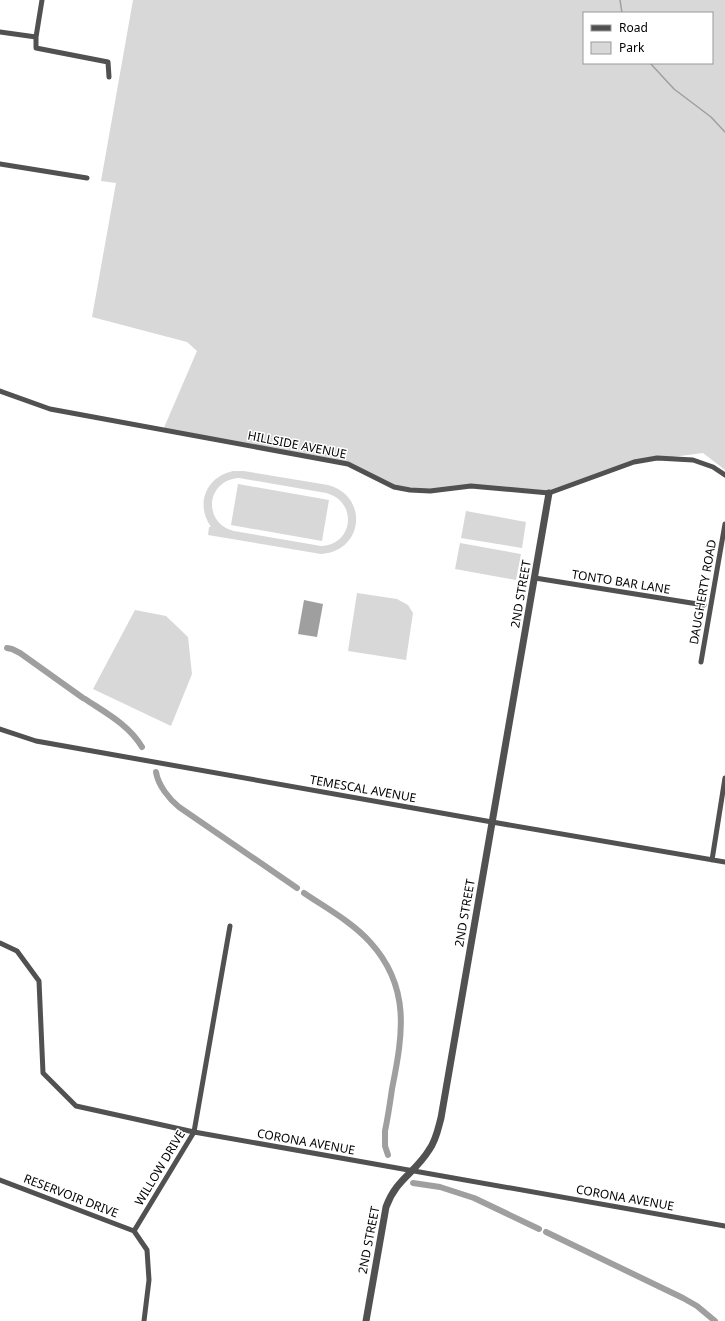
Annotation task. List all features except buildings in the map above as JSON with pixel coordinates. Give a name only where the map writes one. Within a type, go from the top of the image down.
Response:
[{"type":"street","points":[[42,0],[36,37],[36,48],[108,62],[109,78]]},
{"type":"street","points":[[0,32],[36,37]]},
{"type":"street","points":[[0,164],[87,178]]},
{"type":"street","name":"HILLSIDE AVENUE","points":[[0,391],[50,409],[348,464],[394,487],[410,490],[430,491],[471,486],[549,493],[634,462],[657,458],[693,460],[713,467],[725,475]]},
{"type":"street","name":"2ND STREET","points":[[366,1321],[386,1207],[394,1190],[429,1151],[434,1141],[441,1118],[549,493]]},
{"type":"street","name":"DAUGHERTY ROAD","points":[[701,662],[725,524]]},
{"type":"street","name":"TONTO BAR LANE","points":[[535,578],[704,605]]},
{"type":"street","name":"TEMESCAL AVENUE","points":[[0,729],[36,741],[725,862]]},
{"type":"street","points":[[712,860],[725,778]]},
{"type":"street","name":"WILLOW DRIVE","points":[[134,1231],[194,1132],[230,926]]},
{"type":"street","name":"CORONA AVENUE","points":[[0,943],[17,951],[39,981],[43,1073],[76,1106],[194,1132],[725,1226]]},
{"type":"street","name":"RESERVOIR DRIVE","points":[[0,1180],[134,1231]]},
{"type":"street","points":[[134,1231],[146,1250],[150,1280],[144,1321]]},
{"type":"green space","points":[[133,0],[725,0],[725,470],[703,453],[634,462],[549,493],[471,486],[430,491],[394,487],[348,464],[163,430],[197,351],[187,342],[92,317],[116,183],[101,181]]},
{"type":"green space","points":[[233,471],[244,471],[328,485],[341,491],[350,500],[355,511],[356,522],[353,534],[346,544],[335,551],[321,554],[208,535],[209,527],[211,527],[206,518],[204,509],[206,493],[210,485],[224,474]],"holes":[[[239,478],[326,493],[336,498],[343,505],[347,513],[348,522],[346,531],[340,538],[332,544],[321,546],[234,531],[224,527],[217,520],[213,511],[212,502],[214,494],[220,486],[228,481]]]},
{"type":"green space","points":[[238,484],[329,500],[322,541],[231,525]]},
{"type":"green space","points":[[466,511],[526,522],[522,548],[461,538]]},
{"type":"green space","points":[[460,543],[521,554],[516,580],[455,569]]},
{"type":"green space","points":[[357,593],[397,599],[408,605],[413,613],[406,660],[348,651]]},
{"type":"green space","points":[[135,610],[166,616],[188,637],[192,674],[171,726],[93,689]]},
{"type":"shaded area","points":[[304,600],[323,604],[317,637],[298,634]]},
{"type":"waterway","points":[[620,0],[622,12]]},
{"type":"waterway","points":[[651,64],[674,89],[711,117],[725,132]]},
{"type":"waterway","points":[[7,648],[20,653],[83,698]]},
{"type":"waterway","points":[[85,699],[124,726],[131,732],[142,747]]},
{"type":"waterway","points":[[156,772],[164,791],[179,807],[297,888]]},
{"type":"waterway","points":[[304,893],[355,928],[370,942],[383,959],[392,976],[398,994],[401,1030],[385,1131],[385,1146],[388,1155]]},
{"type":"waterway","points":[[413,1183],[440,1187],[474,1198],[539,1229]]},
{"type":"waterway","points":[[546,1232],[683,1298],[697,1306],[715,1321]]}]
